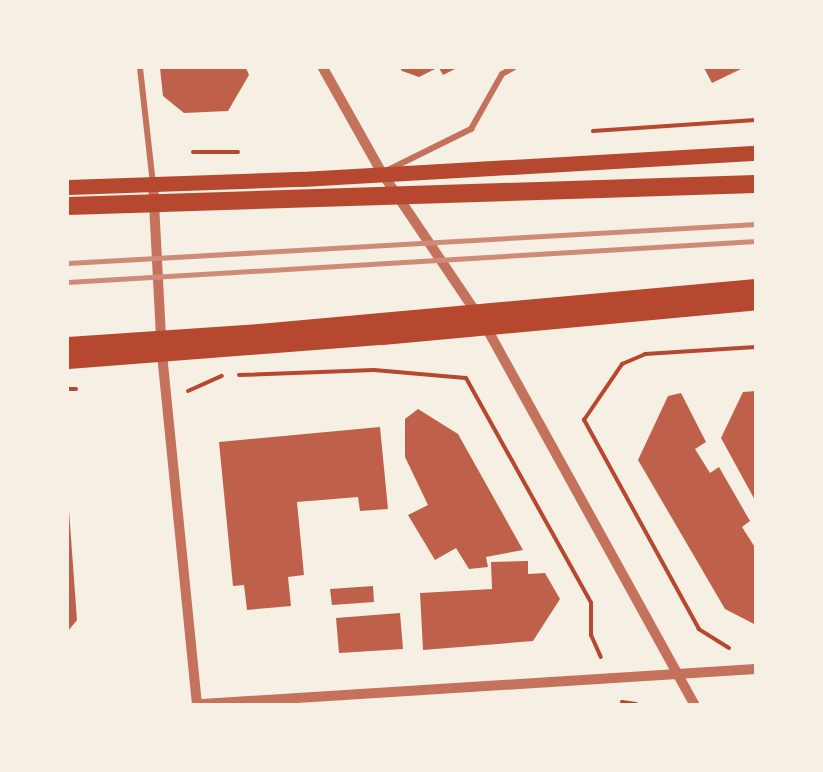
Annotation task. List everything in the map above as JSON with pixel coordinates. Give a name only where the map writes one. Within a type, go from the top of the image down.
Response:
[{"type":"highway","points":[[68,206],[756,184]]},
{"type":"highway","points":[[68,346],[260,333],[756,288]]},
{"type":"main road","points":[[68,187],[302,179],[382,172],[756,153]]},
{"type":"main road","points":[[68,361],[486,327],[756,302]]},
{"type":"street","points":[[140,68],[153,184],[162,354],[196,705]]},
{"type":"street","points":[[323,68],[382,172],[486,327],[694,705]]},
{"type":"street","points":[[382,172],[471,129],[502,74],[513,68]]},
{"type":"street","points":[[202,705],[756,669]]},
{"type":"path","points":[[593,131],[756,120]]},
{"type":"path","points":[[193,152],[238,152]]},
{"type":"path","points":[[736,657],[729,648],[699,629],[585,420],[622,364],[637,357],[645,354],[756,347]]},
{"type":"path","points":[[187,391],[220,376],[374,370],[466,378],[591,603],[591,635],[604,663]]},
{"type":"path","points":[[68,389],[76,388]]},
{"type":"path","points":[[620,701],[636,705]]},
{"type":"building","points":[[160,68],[246,68],[249,75],[228,111],[184,113],[163,96]]},
{"type":"building","points":[[400,68],[437,68],[419,77],[402,71]]},
{"type":"building","points":[[439,68],[457,68],[443,75]]},
{"type":"building","points":[[704,68],[743,68],[712,83]]},
{"type":"building","points":[[756,391],[756,502],[721,438],[743,392]]},
{"type":"building","points":[[681,393],[706,442],[695,449],[710,473],[719,467],[750,521],[742,527],[756,549],[756,625],[725,609],[638,460],[668,396]]},
{"type":"building","points":[[418,409],[458,434],[523,550],[486,557],[488,567],[469,569],[456,548],[435,560],[408,515],[428,505],[405,457],[405,419]]},
{"type":"building","points":[[380,427],[388,509],[360,511],[358,497],[297,502],[304,575],[288,577],[291,606],[247,610],[244,585],[233,586],[219,442]]},
{"type":"building","points":[[68,497],[77,620],[68,631]]},
{"type":"building","points":[[528,561],[528,574],[545,573],[560,599],[533,641],[423,650],[420,593],[492,589],[491,562]]},
{"type":"building","points":[[373,586],[374,602],[332,605],[330,589]]},
{"type":"building","points":[[400,613],[403,649],[339,653],[336,618]]},
{"type":"railway","points":[[68,263],[756,224]]},
{"type":"railway","points":[[68,282],[756,241]]}]
